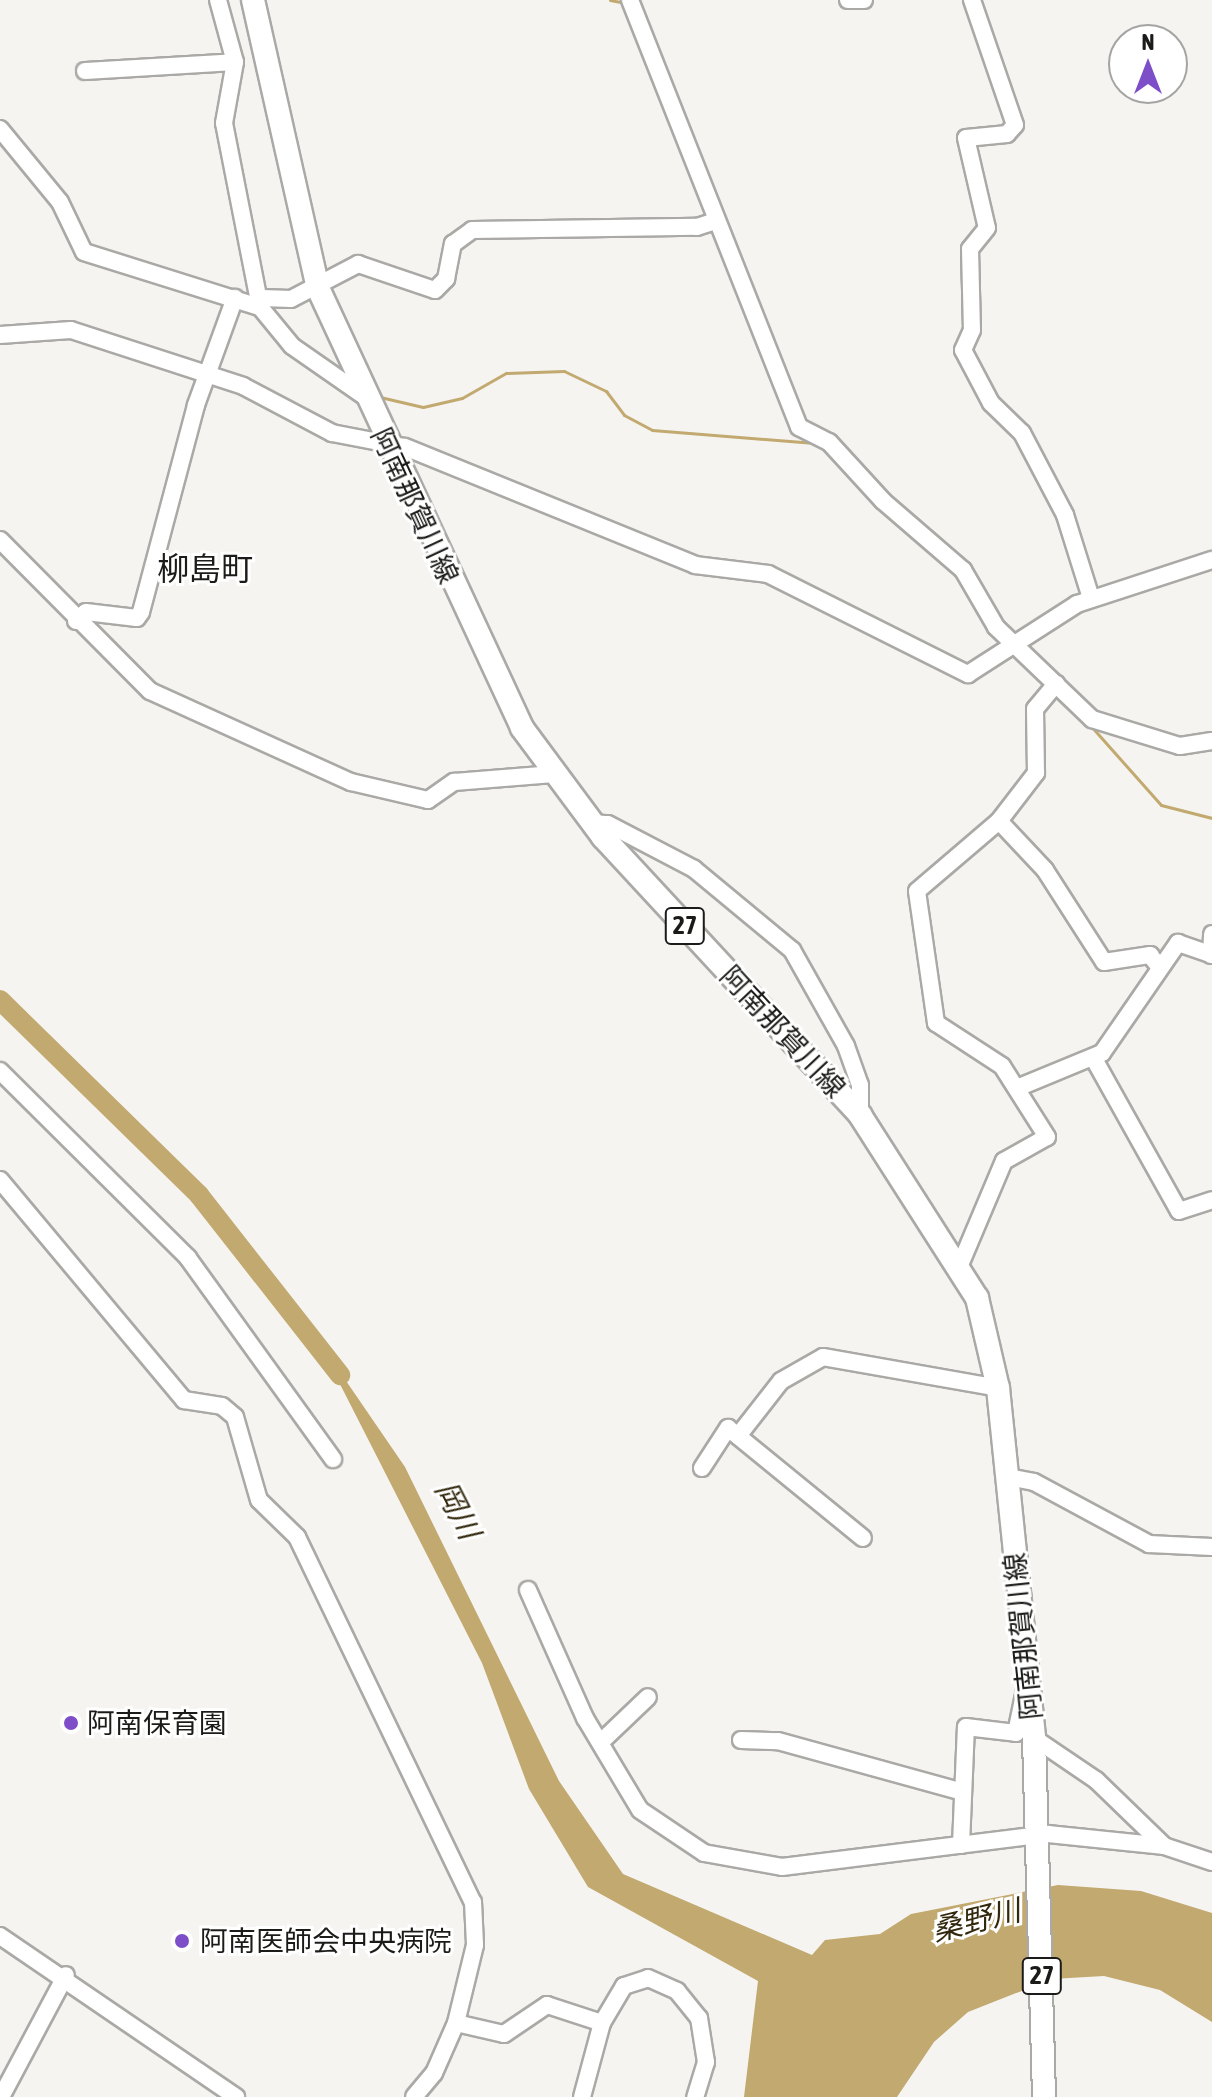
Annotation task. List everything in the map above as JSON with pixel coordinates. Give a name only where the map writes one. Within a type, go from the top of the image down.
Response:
[{"type":"main road","name":"阿南那賀川線","points":[[253,0],[318,288],[387,447],[508,703],[554,774],[592,823],[860,1115],[960,1265],[988,1331],[998,1388],[1034,1738],[1044,2097]]},
{"type":"street","points":[[218,0],[235,62],[224,123],[261,302],[292,346],[364,396]]},
{"type":"street","points":[[630,0],[799,427],[829,442],[883,501],[963,570],[1011,647],[1053,688],[1108,729],[1180,746],[1212,741]]},
{"type":"street","points":[[848,0],[864,0]]},
{"type":"street","points":[[972,0],[1015,125],[1007,134],[966,138],[987,228],[970,249],[972,330],[963,350],[991,403],[1022,433],[1065,515],[1091,598]]},
{"type":"street","points":[[85,71],[235,62]]},
{"type":"street","points":[[0,129],[60,202],[84,252],[235,298],[261,302],[291,299],[318,288],[358,264],[435,290],[446,279],[453,244],[472,230],[697,227],[715,221]]},
{"type":"street","points":[[76,621],[86,612],[137,618],[141,612],[204,378],[235,298]]},
{"type":"street","points":[[0,335],[71,330],[204,378],[243,386],[332,433],[510,485],[695,565],[768,574],[968,674],[1091,598],[1212,560]]},
{"type":"street","points":[[0,540],[62,608],[150,691],[351,782],[428,800],[454,782],[554,774]]},
{"type":"street","points":[[960,1265],[1004,1161],[1047,1137],[1017,1088],[992,1056],[936,1023],[919,913],[921,884],[999,821],[1036,773],[1035,709],[1053,688]]},
{"type":"street","points":[[999,821],[1045,870],[1104,962],[1150,955],[1160,968]]},
{"type":"street","points":[[592,823],[608,824],[694,869],[792,950],[846,1046],[860,1085],[860,1115]]},
{"type":"street","points":[[1017,1088],[1094,1059],[1178,943],[1211,955],[1212,934]]},
{"type":"street","points":[[1094,1059],[1179,1211],[1212,1200]]},
{"type":"street","points":[[0,1071],[188,1258],[333,1459]]},
{"type":"street","points":[[0,1180],[184,1400],[222,1406],[235,1417],[259,1500],[297,1537],[474,1905],[471,1973],[456,2023],[434,2073],[414,2097]]},
{"type":"street","points":[[738,1436],[781,1381],[823,1357],[998,1388]]},
{"type":"street","points":[[702,1468],[723,1431],[738,1436],[863,1538]]},
{"type":"street","points":[[1008,1477],[1034,1482],[1149,1544],[1212,1547]]},
{"type":"street","points":[[528,1590],[585,1718],[603,1740],[640,1810],[677,1839],[743,1865],[858,1861],[961,1845],[1164,1846],[1212,1862]]},
{"type":"street","points":[[961,1845],[960,1791],[966,1727],[1016,1733],[1020,1694],[1029,1688]]},
{"type":"street","points":[[603,1740],[648,1697]]},
{"type":"street","points":[[1034,1738],[1096,1780],[1164,1846]]},
{"type":"street","points":[[741,1740],[778,1741],[960,1791]]},
{"type":"street","points":[[0,1936],[66,1975],[236,2097]]},
{"type":"street","points":[[1,2097],[66,1975]]},
{"type":"street","points":[[582,2097],[602,2023],[632,1979],[648,1978],[677,1991],[705,2037],[695,2097]]},
{"type":"street","points":[[456,2023],[504,2034],[547,2005],[602,2023]]},
{"type":"water","name":"桑野川","points":[[316,1337],[405,1467],[559,1781],[623,1874],[812,1955],[825,1940],[880,1934],[911,1914],[1058,1885],[1141,1891],[1212,1913],[1212,2022],[1160,1990],[1104,1976],[1052,1979],[968,2012],[934,2042],[897,2097],[744,2097],[758,1981],[588,1887],[529,1789],[482,1663]]},
{"type":"waterway","points":[[610,0],[626,3]]},
{"type":"waterway","points":[[267,305],[283,323]]},
{"type":"waterway","points":[[380,397],[423,407],[462,398],[506,373],[564,371],[606,391],[624,415],[652,430],[814,443]]},
{"type":"waterway","points":[[920,543],[941,562]]},
{"type":"waterway","points":[[1090,725],[1161,805],[1212,818]]},
{"type":"waterway","name":"岡川","points":[[0,1000],[199,1195],[340,1375]]},
{"type":"place","name":"阿南保育園","points":[[71,1723]]},
{"type":"place","name":"阿南医師会中央病院","points":[[182,1941]]},
{"type":"district","name":"柳島町","points":[[205,569]]}]
